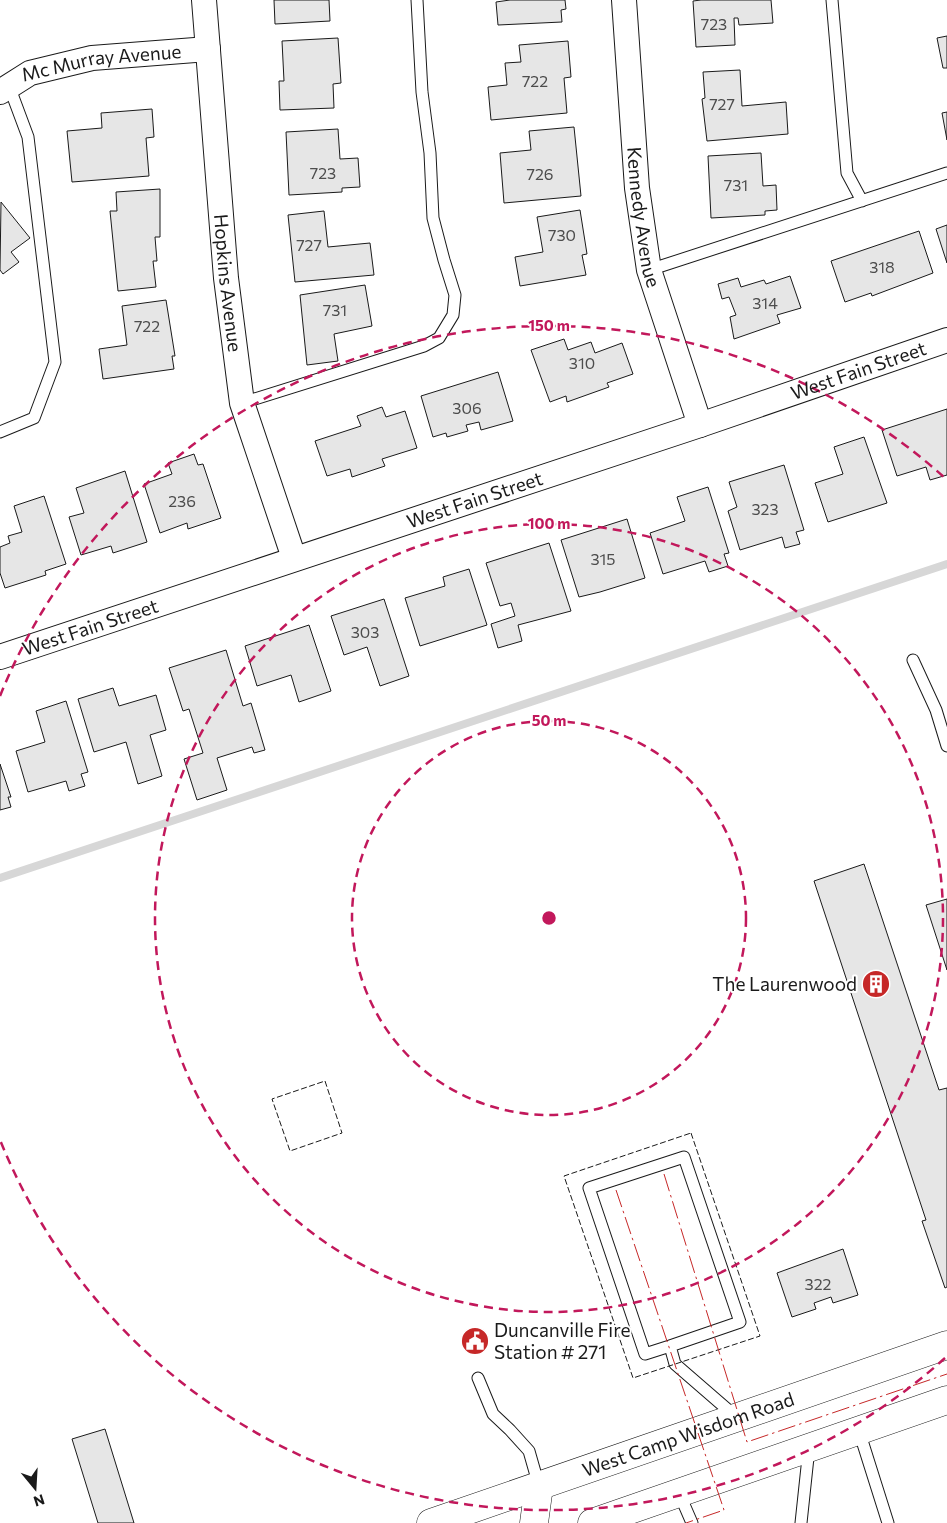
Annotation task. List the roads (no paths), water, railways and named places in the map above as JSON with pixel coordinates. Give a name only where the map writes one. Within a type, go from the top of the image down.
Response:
[{"type":"main road","name":"West Camp Wisdom Road","points":[[431,1523],[947,1345]]},
{"type":"main road","points":[[592,1523],[621,1518],[679,1493],[947,1400]]},
{"type":"main road","points":[[534,1523],[539,1486]]},
{"type":"street","name":"Hopkins Avenue","points":[[204,0],[226,278],[242,403],[294,558]]},
{"type":"street","name":"Kennedy Avenue","points":[[624,0],[637,188],[649,270],[700,425]]},
{"type":"street","name":"Mc Murray Avenue","points":[[5,89],[30,73],[92,58],[208,48]]},
{"type":"street","name":"West Fain Street","points":[[0,657],[700,425],[947,340]]},
{"type":"lane","points":[[242,403],[424,346],[439,338],[453,315],[455,295],[433,218],[430,152],[422,92],[417,0]]},
{"type":"lane","points":[[832,0],[847,173],[862,201]]},
{"type":"lane","points":[[0,432],[34,418],[55,362],[28,137],[5,89]]},
{"type":"lane","points":[[649,270],[947,173]]},
{"type":"lane","points":[[913,660],[936,710],[947,746]]},
{"type":"lane","points":[[684,1157],[740,1322],[670,1346],[645,1354],[589,1188],[684,1157]]},
{"type":"lane","points":[[670,1346],[675,1364],[737,1417]]},
{"type":"lane","points":[[478,1378],[493,1414],[528,1451],[539,1486]]},
{"type":"lane","points":[[859,1431],[888,1523]]},
{"type":"lane","points":[[801,1523],[809,1448]]},
{"type":"lane","points":[[679,1493],[692,1523]]},
{"type":"waterway","points":[[0,878],[947,564]]},
{"type":"place","name":"The Laurenwood","points":[[876,984]]},
{"type":"place","name":"Duncanville Fire Station # 271","points":[[475,1341]]}]
